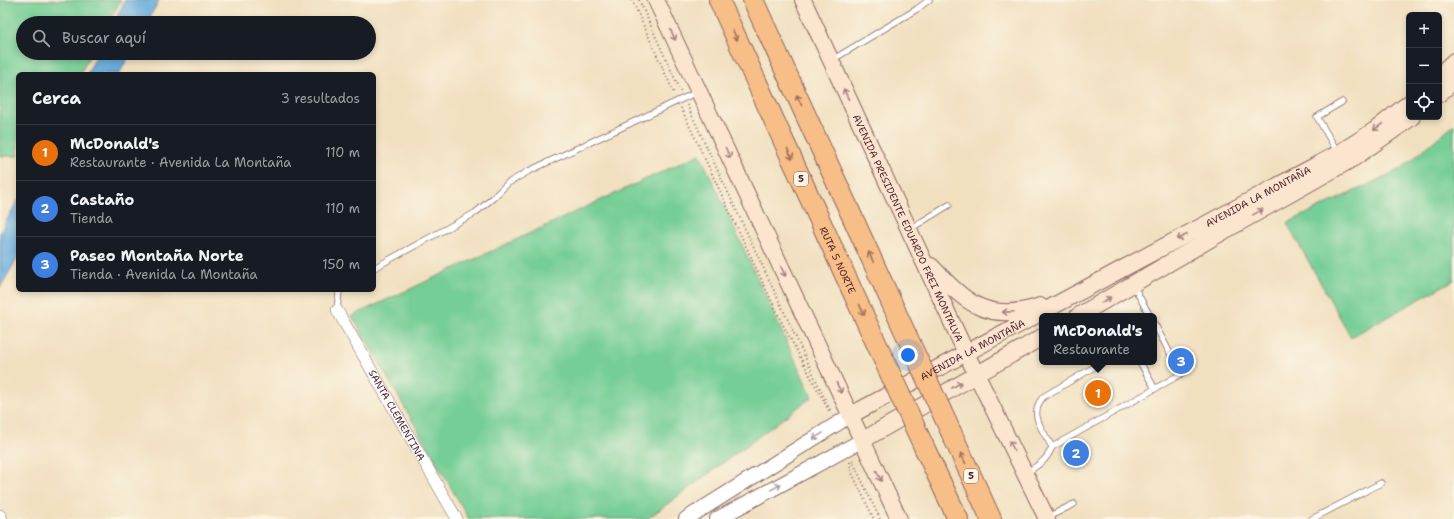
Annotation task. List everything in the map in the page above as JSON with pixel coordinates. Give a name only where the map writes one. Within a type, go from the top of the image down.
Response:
[{"type":"highway","name":"RUTA 5 NORTE","points":[[719,0],[958,519]]},
{"type":"highway","name":"5","points":[[753,0],[991,519]]},
{"type":"main road","points":[[656,0],[899,519]]},
{"type":"main road","name":"AVENIDA PRESIDENTE EDUARDO FREI MONTALVA","points":[[802,0],[966,352],[1047,518]]},
{"type":"main road","points":[[1442,72],[1454,61]]},
{"type":"main road","points":[[1442,91],[1454,81]]},
{"type":"main road","name":"AVENIDA LA MONTAÑA","points":[[1040,313],[1339,153],[1375,130],[1406,105]]},
{"type":"main road","name":"AVENIDA LA MONTAÑA","points":[[1083,313],[1224,231],[1354,158],[1408,120]]},
{"type":"main road","points":[[922,256],[947,283],[967,301],[993,312],[1003,313],[1026,310],[1072,296]]},
{"type":"main road","name":"AVENIDA LA MONTAÑA","points":[[851,415],[1039,313]]},
{"type":"main road","points":[[863,440],[1039,339]]},
{"type":"street","name":"SANTA CLEMENTINA","points":[[337,310],[457,519]]},
{"type":"street","name":"AVENIDA LA MONTAÑA","points":[[686,519],[851,415]]},
{"type":"street","points":[[717,519],[863,440]]},
{"type":"street","points":[[0,515],[2,519]]},
{"type":"lane","points":[[830,61],[917,9],[929,0]]},
{"type":"lane","points":[[376,267],[475,213],[494,198],[508,183],[529,170],[700,92]]},
{"type":"lane","points":[[1339,153],[1317,117],[1342,102]]},
{"type":"lane","points":[[909,229],[949,205]]},
{"type":"lane","points":[[1133,285],[1148,313]]},
{"type":"lane","points":[[337,310],[338,292]]},
{"type":"lane","points":[[1025,473],[1043,462],[1048,457],[1052,447],[1181,374],[1157,333]]},
{"type":"lane","points":[[1052,447],[1036,418],[1038,402],[1043,397],[1098,365]]},
{"type":"lane","points":[[1142,365],[1155,389]]},
{"type":"lane","points":[[1312,519],[1381,483]]},
{"type":"lane","points":[[1047,518],[1074,504]]},
{"type":"path","points":[[632,0],[780,319],[837,424]]},
{"type":"path","points":[[639,0],[837,424]]},
{"type":"path","points":[[847,449],[851,471],[874,519]]},
{"type":"path","points":[[847,449],[880,519]]},
{"type":"green space","points":[[0,0],[121,0],[112,16],[16,16],[16,60],[87,60],[81,72],[16,72],[16,156],[0,156]]},
{"type":"green space","points":[[1454,124],[1454,280],[1351,337],[1287,223],[1401,169]]},
{"type":"green space","points":[[700,154],[812,397],[647,519],[469,519],[352,316]]},
{"type":"water","points":[[125,0],[159,0],[151,16],[117,16]]},
{"type":"water","points":[[94,60],[127,60],[120,72],[88,72]]},
{"type":"water","points":[[16,203],[16,260],[0,288],[0,233]]},
{"type":"place","name":"Paseo Montaña Norte","points":[[1181,361]]},
{"type":"place","name":"McDonald's","points":[[1098,393]]},
{"type":"place","name":"Castaño","points":[[1076,453]]}]
